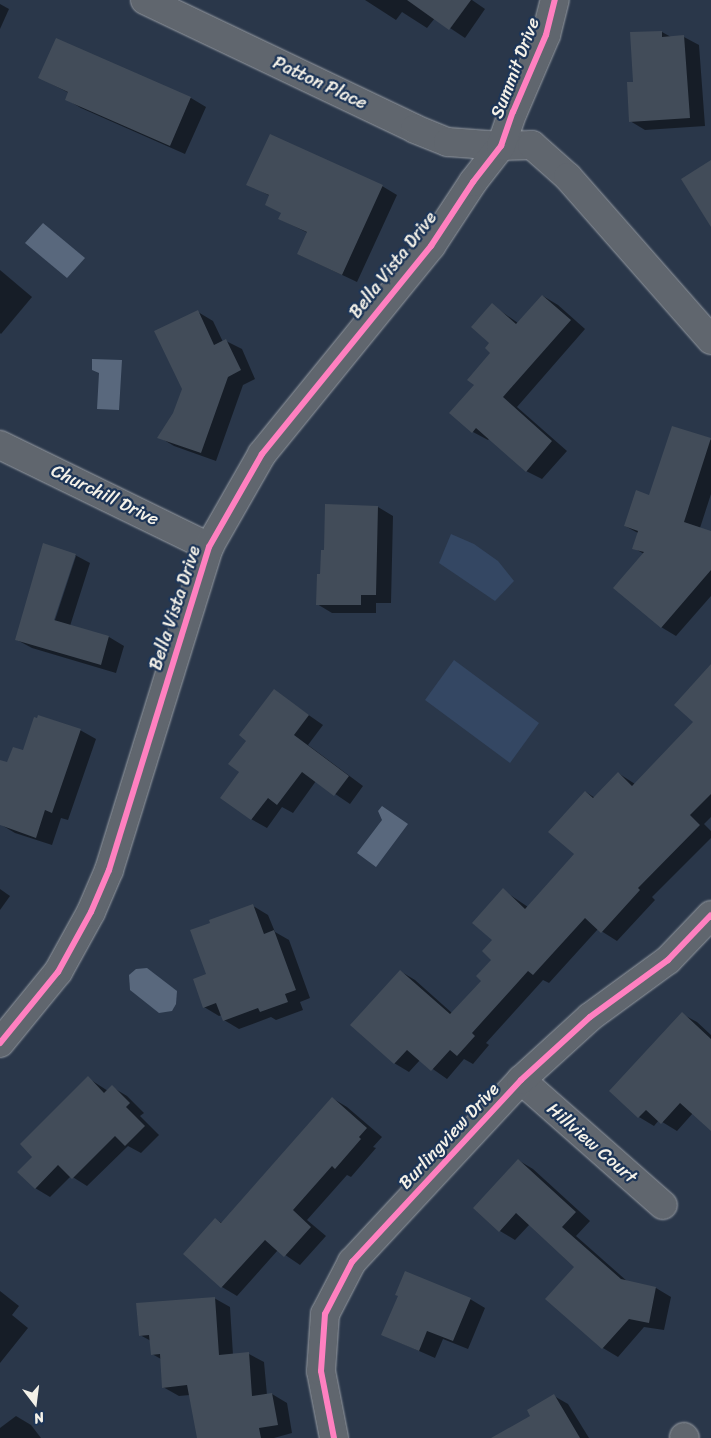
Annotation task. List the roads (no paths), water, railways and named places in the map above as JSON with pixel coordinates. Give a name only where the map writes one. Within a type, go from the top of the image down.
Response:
[{"type":"street","name":"Patton Place","points":[[145,0],[448,142],[502,146]]},
{"type":"street","name":"Summit Drive","points":[[555,0],[546,35],[513,112],[502,146],[532,144],[568,177],[711,340]]},
{"type":"street","name":"Bella Vista Drive","points":[[0,1043],[58,972],[91,912],[109,870],[209,547],[262,454],[431,246],[473,182],[502,146]]},
{"type":"street","name":"Churchill Drive","points":[[0,444],[209,547]]},
{"type":"street","name":"Burlingview Drive","points":[[334,1438],[321,1371],[325,1314],[352,1262],[521,1080],[590,1017],[668,960],[711,915]]},
{"type":"street","name":"Hillview Court","points":[[521,1080],[663,1205]]}]
